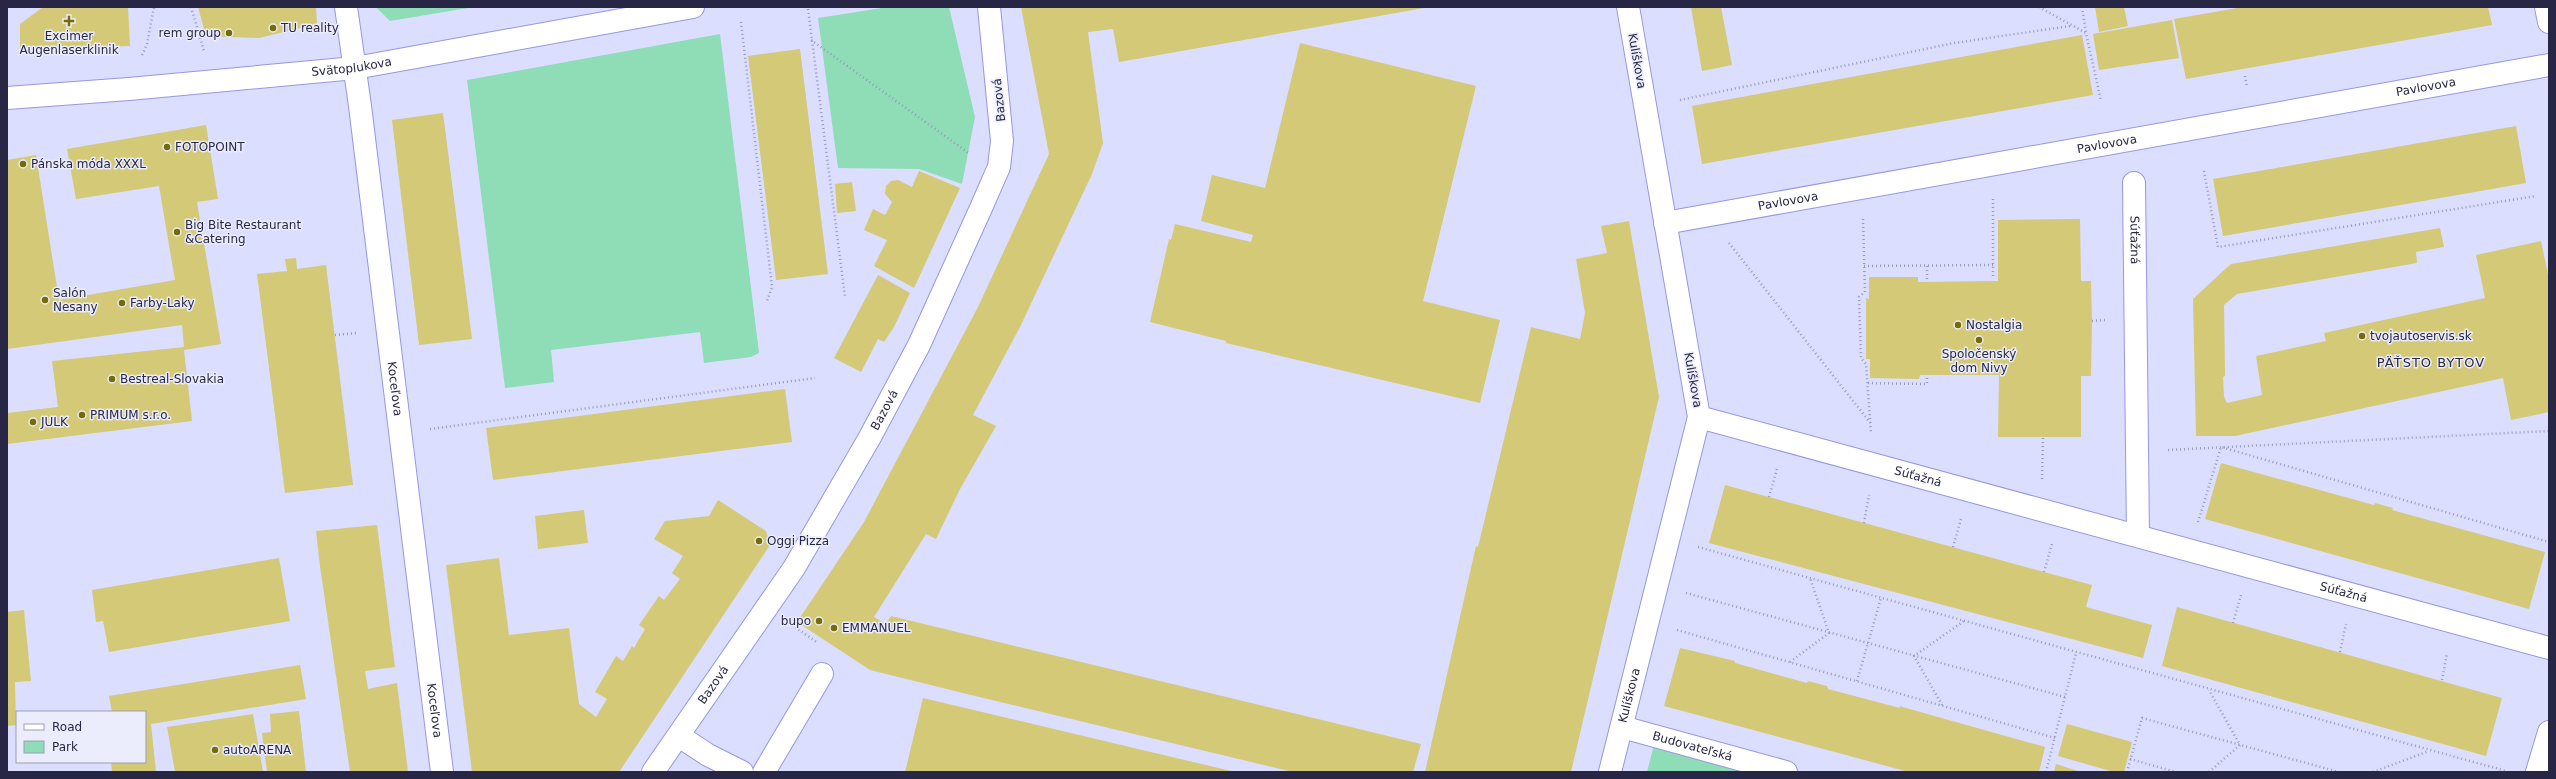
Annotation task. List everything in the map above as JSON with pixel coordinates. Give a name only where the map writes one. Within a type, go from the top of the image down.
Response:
[{"type":"street","name":"Koceľova","points":[[346,7],[355,68],[442,772]]},
{"type":"street","name":"Svätoplukova","points":[[7,98],[355,68],[693,7]]},
{"type":"street","name":"Bazová","points":[[653,772],[794,568],[870,437],[919,345],[981,208],[999,166],[1002,141],[989,7]]},
{"type":"street","name":"Kulíškova","points":[[1610,772],[1659,586],[1699,417],[1664,223],[1628,7]]},
{"type":"street","points":[[2546,7],[2549,22]]},
{"type":"street","name":"Pavlovova","points":[[1664,223],[2549,65]]},
{"type":"street","name":"Súťažná","points":[[2134,183],[2138,536]]},
{"type":"street","name":"Súťažná","points":[[1699,417],[2549,648]]},
{"type":"street","points":[[764,772],[822,674]]},
{"type":"street","name":"Budovateľská","points":[[1622,727],[1786,772]]},
{"type":"street","points":[[2537,772],[2549,732]]},
{"type":"street","points":[[679,736],[708,755],[742,772]]},
{"type":"path","points":[[142,54],[146,44],[154,7]]},
{"type":"path","points":[[191,7],[204,51]]},
{"type":"path","points":[[2039,7],[2070,26],[2086,33]]},
{"type":"path","points":[[2082,7],[2086,33],[2101,101]]},
{"type":"path","points":[[808,9],[845,297]]},
{"type":"path","points":[[741,22],[772,287],[767,301]]},
{"type":"path","points":[[1680,100],[1954,43],[2070,26]]},
{"type":"path","points":[[811,40],[977,158]]},
{"type":"path","points":[[2204,171],[2218,247],[2536,196]]},
{"type":"path","points":[[1993,193],[1993,276]]},
{"type":"path","points":[[1863,216],[1864,292],[1859,297],[1860,350],[1861,358],[1866,364],[1872,425],[1871,435]]},
{"type":"path","points":[[1729,243],[1872,425]]},
{"type":"path","points":[[1864,266],[1993,265]]},
{"type":"path","points":[[1927,266],[1927,282]]},
{"type":"path","points":[[335,335],[361,332]]},
{"type":"path","points":[[1868,383],[1927,384],[1927,375]]},
{"type":"path","points":[[424,430],[815,378]]},
{"type":"path","points":[[2138,451],[2549,431]]},
{"type":"path","points":[[2042,482],[2043,437]]},
{"type":"path","points":[[2198,524],[2221,447]]},
{"type":"path","points":[[2221,447],[2549,542]]},
{"type":"path","points":[[1769,497],[1778,465]]},
{"type":"path","points":[[1864,523],[1870,491]]},
{"type":"path","points":[[1953,547],[1961,516]]},
{"type":"path","points":[[2044,572],[2053,541]]},
{"type":"path","points":[[1697,547],[2509,772]]},
{"type":"path","points":[[1810,578],[1829,633]]},
{"type":"path","points":[[1659,586],[2065,697]]},
{"type":"path","points":[[2233,623],[2242,593]]},
{"type":"path","points":[[1857,681],[1881,598]]},
{"type":"path","points":[[1914,656],[1964,621]]},
{"type":"path","points":[[2340,652],[2347,621]]},
{"type":"path","points":[[794,626],[807,636]]},
{"type":"path","points":[[1675,630],[2055,738]]},
{"type":"path","points":[[1789,662],[1829,633]]},
{"type":"path","points":[[2442,680],[2448,648]]},
{"type":"path","points":[[2046,772],[2076,653]]},
{"type":"path","points":[[1914,656],[1942,706]]},
{"type":"path","points":[[2209,690],[2240,745]]},
{"type":"path","points":[[2127,772],[2142,718],[2339,772]]},
{"type":"path","points":[[2209,772],[2240,745]]},
{"type":"path","points":[[2373,772],[2429,751]]},
{"type":"path","points":[[2130,759],[2176,772]]},
{"type":"path","points":[[1893,772],[1894,768]]},
{"type":"green space","points":[[376,7],[474,7],[390,21]]},
{"type":"green space","points":[[888,7],[949,7],[975,117],[962,184],[919,169],[838,168],[818,18]]},
{"type":"green space","points":[[720,34],[759,353],[751,357],[704,363],[700,332],[551,350],[554,382],[505,388],[467,80]]},
{"type":"green space","points":[[1654,745],[1752,772],[1647,772]]},
{"type":"building","points":[[43,7],[128,7],[130,46],[20,50],[20,24]]},
{"type":"building","points":[[198,7],[316,7],[317,24],[259,38],[206,36]]},
{"type":"building","points":[[1021,7],[1424,8],[1119,62],[1113,29],[1088,32],[1103,143],[1092,174],[1020,327],[973,415],[996,426],[960,489],[936,539],[926,534],[874,617],[886,624],[891,616],[1421,744],[1413,772],[1293,772],[967,694],[870,670],[797,622],[864,522],[978,307],[1049,154]]},
{"type":"building","points":[[1691,7],[1721,7],[1732,65],[1702,71]]},
{"type":"building","points":[[2095,7],[2124,7],[2128,26],[2099,32]]},
{"type":"building","points":[[2243,7],[2488,7],[2492,25],[2186,79],[2174,19]]},
{"type":"building","points":[[2172,20],[2179,58],[2099,70],[2093,34]]},
{"type":"building","points":[[2082,35],[2093,95],[1702,164],[1692,106]]},
{"type":"building","points":[[1300,43],[1476,86],[1423,301],[1500,320],[1480,403],[1226,343],[1226,341],[1150,322],[1169,239],[1171,240],[1175,224],[1251,242],[1253,235],[1201,221],[1212,175],[1265,188]]},
{"type":"building","points":[[800,49],[828,274],[776,280],[748,56]]},
{"type":"building","points":[[443,113],[472,339],[419,345],[392,120]]},
{"type":"building","points":[[206,125],[218,199],[197,202],[221,344],[184,350],[192,421],[7,444],[7,413],[58,407],[52,361],[184,347],[182,325],[7,349],[7,160],[36,155],[59,300],[175,280],[159,186],[76,199],[67,149]]},
{"type":"building","points":[[2516,126],[2526,183],[2223,236],[2213,179]]},
{"type":"building","points":[[919,171],[960,188],[914,288],[874,266],[887,240],[864,230],[873,209],[885,215],[892,202],[885,194],[886,186],[891,181],[898,180],[912,187]]},
{"type":"building","points":[[852,182],[856,211],[837,213],[835,184]]},
{"type":"building","name":"Spoločenský dom Nivy","points":[[2080,219],[2081,281],[2091,281],[2092,321],[2091,376],[2081,376],[2081,437],[1998,437],[1999,375],[1920,375],[1919,379],[1870,378],[1870,359],[1866,359],[1866,298],[1869,299],[1869,277],[1918,277],[1918,282],[1998,281],[1998,220]]},
{"type":"building","points":[[1629,221],[1659,397],[1571,772],[1425,772],[1476,546],[1478,547],[1531,327],[1580,339],[1585,313],[1576,259],[1607,253],[1601,226]]},
{"type":"building","points":[[2440,228],[2444,247],[2416,252],[2417,263],[2237,294],[2224,305],[2225,376],[2223,377],[2224,396],[2227,403],[2262,395],[2256,356],[2326,341],[2324,333],[2485,298],[2476,255],[2541,241],[2549,279],[2549,412],[2511,420],[2503,378],[2235,436],[2196,436],[2193,299],[2231,264]]},
{"type":"building","points":[[296,258],[297,269],[326,265],[353,485],[285,493],[257,274],[287,271],[285,259]]},
{"type":"building","points":[[878,275],[910,293],[894,327],[884,342],[878,339],[861,372],[834,358]]},
{"type":"building","points":[[785,389],[792,442],[493,480],[486,428]]},
{"type":"building","points":[[2221,463],[2374,505],[2375,503],[2393,508],[2392,510],[2545,552],[2529,609],[2205,519]]},
{"type":"building","points":[[1725,485],[2092,585],[2086,607],[2152,625],[2143,658],[1709,543]]},
{"type":"building","points":[[718,500],[766,531],[770,545],[619,772],[472,772],[446,565],[499,558],[509,635],[569,628],[579,704],[596,717],[607,699],[595,692],[616,656],[623,661],[632,646],[634,648],[645,629],[639,625],[659,596],[664,600],[680,579],[672,573],[683,556],[654,539],[665,521],[709,516]]},
{"type":"building","points":[[584,510],[588,543],[538,549],[535,516]]},
{"type":"building","points":[[377,525],[395,667],[365,671],[368,689],[397,683],[408,772],[350,772],[320,566],[316,531]]},
{"type":"building","points":[[279,558],[290,621],[109,652],[103,621],[96,622],[92,590]]},
{"type":"building","points":[[2177,607],[2502,698],[2486,756],[2162,666]]},
{"type":"building","points":[[24,610],[31,681],[15,682],[16,725],[7,726],[7,612]]},
{"type":"building","points":[[1680,648],[1735,661],[1735,663],[1807,683],[1808,681],[1827,686],[1828,689],[1900,708],[1899,706],[2045,747],[2039,772],[1909,772],[1664,706]]},
{"type":"building","points":[[300,665],[306,699],[151,724],[156,772],[112,772],[111,763],[146,763],[146,711],[112,711],[109,696]]},
{"type":"building","points":[[923,698],[1231,771],[905,772]]},
{"type":"building","points":[[299,711],[306,772],[267,772],[262,733],[271,732],[270,714]]},
{"type":"building","name":"autoARENA","points":[[253,714],[263,772],[175,772],[167,727]]},
{"type":"building","points":[[2067,724],[2132,742],[2124,772],[2114,772],[2058,756]]},
{"type":"building","points":[[2056,764],[2081,772],[2054,772]]},
{"type":"place","name":"Excimer Augenlaserklinik","points":[[69,21]]},
{"type":"place","name":"TU reality","points":[[273,28]]},
{"type":"place","name":"rem group","points":[[229,33]]},
{"type":"place","name":"FOTOPOINT","points":[[167,147]]},
{"type":"place","name":"Pánska móda XXXL","points":[[23,164]]},
{"type":"place","name":"Big Bite Restaurant &Catering","points":[[177,232]]},
{"type":"place","name":"Salón Nesany","points":[[45,300]]},
{"type":"place","name":"Farby-Laky","points":[[122,303]]},
{"type":"place","name":"Nostalgia","points":[[1958,325]]},
{"type":"place","name":"tvojautoservis.sk","points":[[2362,336]]},
{"type":"place","name":"Spoločenský dom Nivy","points":[[1979,340]]},
{"type":"place","name":"Bestreal-Slovakia","points":[[112,379]]},
{"type":"place","name":"PRIMUM s.r.o.","points":[[82,415]]},
{"type":"place","name":"JULK","points":[[33,422]]},
{"type":"place","name":"Oggi Pizza","points":[[759,541]]},
{"type":"place","name":"bupo","points":[[819,621]]},
{"type":"place","name":"EMMANUEL","points":[[834,628]]},
{"type":"place","name":"autoARENA","points":[[215,750]]},
{"type":"district","name":"PÄŤSTO BYTOV","points":[[2431,362]]}]
